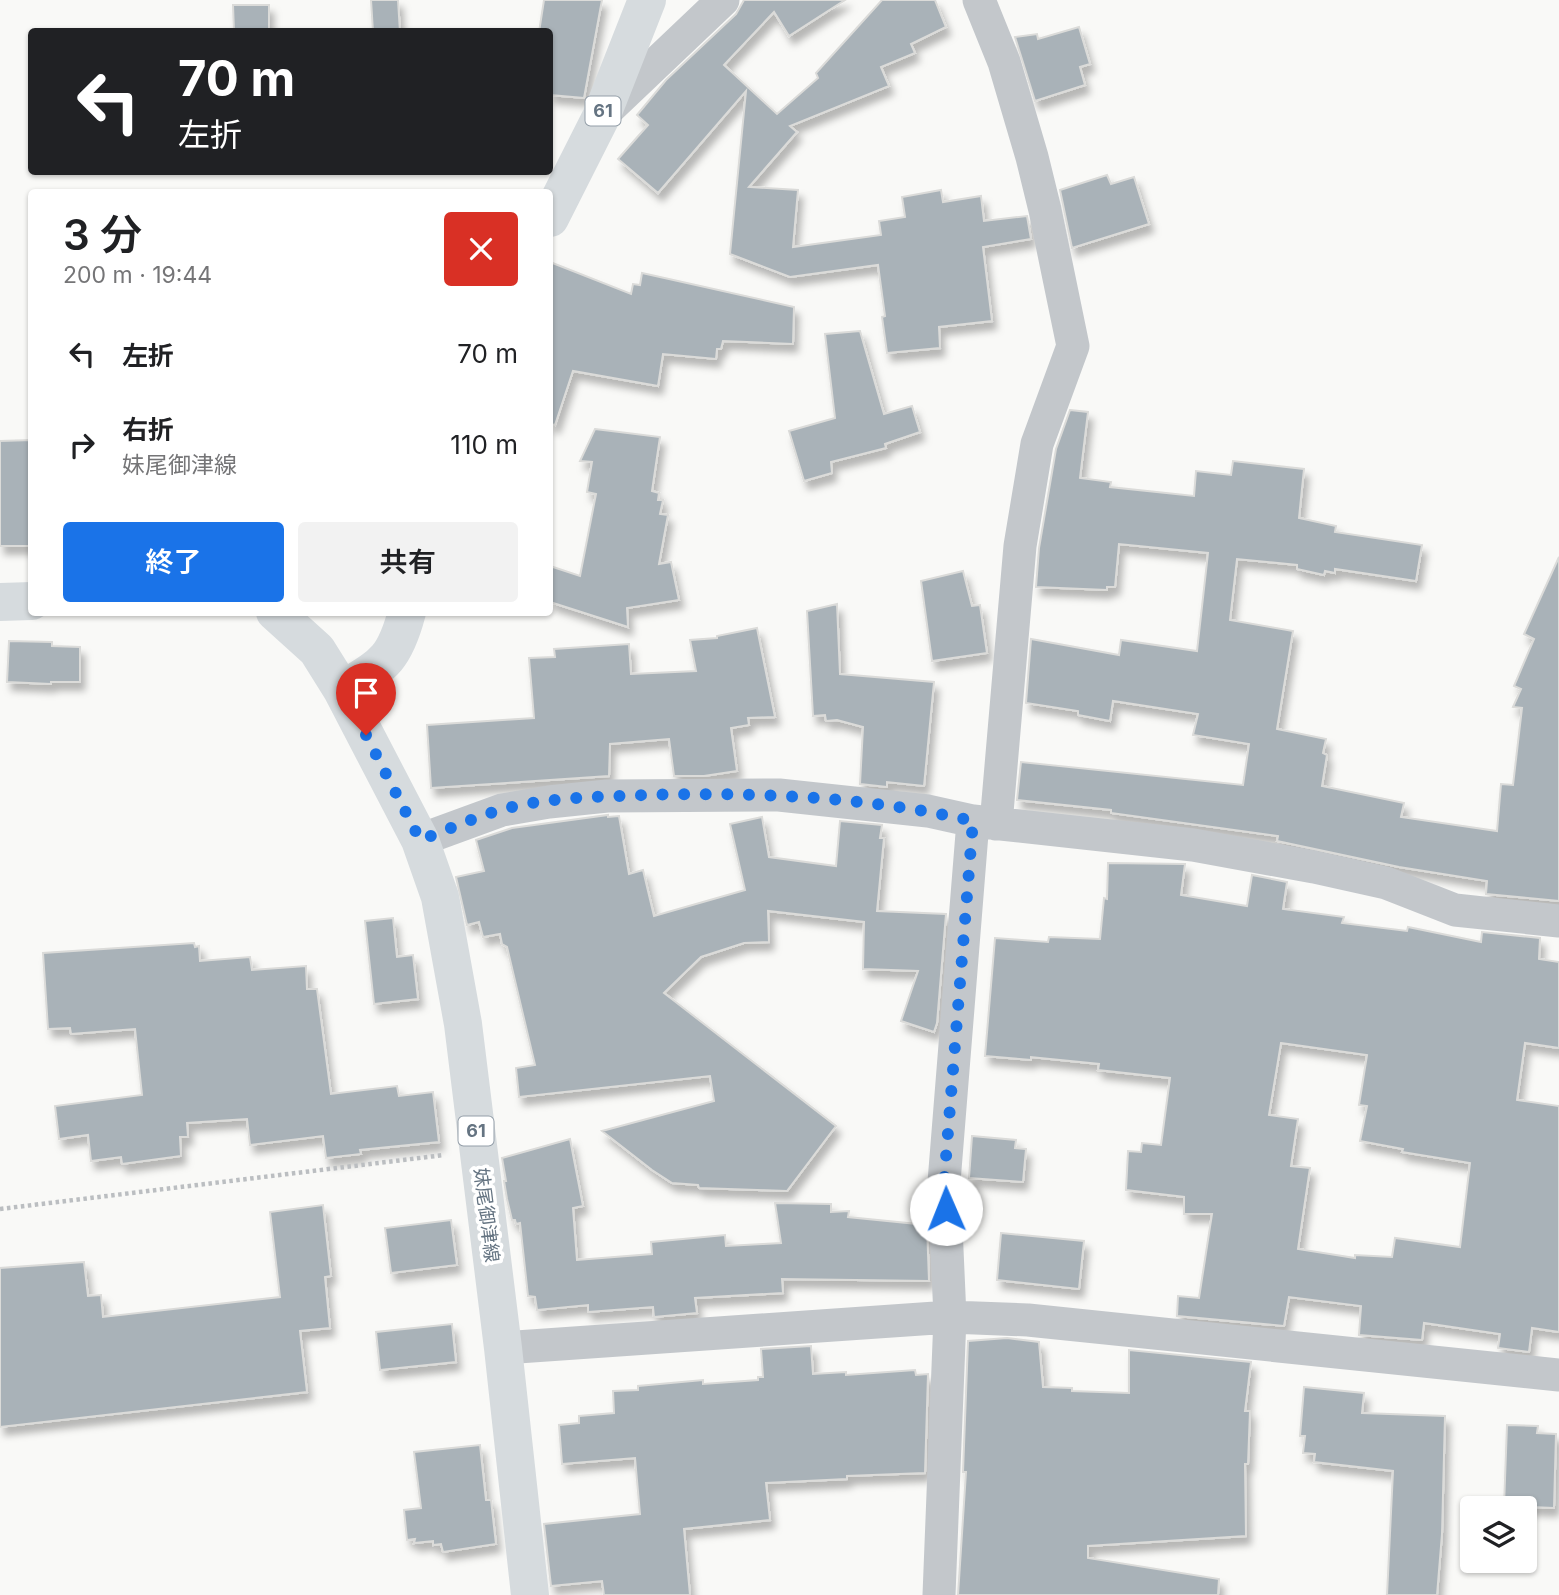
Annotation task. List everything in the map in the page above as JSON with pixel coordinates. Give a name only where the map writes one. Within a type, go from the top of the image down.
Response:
[{"type":"main road","name":"61","points":[[553,212],[601,117],[647,0]]},
{"type":"main road","points":[[0,602],[28,601]]},
{"type":"main road","name":"妹尾御津線","points":[[279,616],[317,650],[342,690],[420,840],[442,909],[463,1024],[530,1595]]},
{"type":"main road","points":[[342,690],[381,666],[399,641],[406,616]]},
{"type":"street","points":[[601,117],[723,0]]},
{"type":"street","points":[[939,1595],[950,1317],[944,1182],[1020,546],[1037,444],[1073,346],[1032,157],[1004,62],[979,0]]},
{"type":"street","points":[[420,840],[502,810],[549,802],[607,796],[707,793],[779,795],[928,811],[985,823],[1194,845],[1386,883],[1455,910],[1559,921]]},
{"type":"street","points":[[503,1349],[950,1317],[1028,1320],[1559,1375]]},
{"type":"path","points":[[0,1209],[479,1151]]},
{"type":"building","points":[[371,0],[398,0],[400,28],[373,28]]},
{"type":"building","points":[[544,0],[602,0],[584,98],[553,95],[553,28],[540,28]]},
{"type":"building","points":[[744,0],[845,0],[789,36],[774,12],[724,65],[777,114],[818,78],[816,73],[882,0],[935,0],[946,27],[911,44],[915,53],[881,67],[889,86],[790,126],[797,132],[749,187],[798,190],[793,247],[881,235],[879,221],[905,217],[902,197],[941,190],[943,202],[981,196],[984,221],[1027,216],[1031,239],[983,247],[992,321],[939,327],[940,348],[887,353],[878,265],[790,277],[730,254],[746,91],[658,193],[618,159],[648,125],[637,115],[666,80],[736,14]]},
{"type":"building","points":[[233,5],[269,5],[269,28],[234,28]]},
{"type":"building","points":[[1079,27],[1090,64],[1080,67],[1085,85],[1035,101],[1015,37],[1037,34],[1038,39]]},
{"type":"building","points":[[1107,175],[1111,184],[1134,177],[1149,224],[1072,248],[1060,190]]},
{"type":"building","points":[[553,263],[631,294],[633,284],[640,285],[642,273],[794,307],[793,344],[723,341],[721,349],[717,349],[716,359],[663,354],[658,386],[573,371],[555,425]]},
{"type":"building","points":[[860,331],[884,414],[912,406],[920,432],[885,444],[886,448],[831,462],[832,473],[804,481],[789,431],[835,418],[825,334]]},
{"type":"building","points":[[1070,410],[1088,412],[1080,478],[1111,482],[1110,487],[1194,496],[1196,471],[1231,475],[1233,461],[1304,469],[1299,518],[1336,526],[1335,532],[1422,545],[1416,581],[1335,569],[1335,573],[1325,571],[1324,575],[1297,569],[1297,565],[1237,559],[1230,620],[1293,631],[1277,729],[1326,739],[1323,753],[1327,755],[1322,786],[1404,803],[1401,817],[1497,831],[1501,784],[1513,785],[1522,708],[1513,707],[1521,689],[1514,686],[1534,639],[1524,634],[1559,557],[1559,901],[1486,894],[1487,881],[1399,867],[1277,841],[1278,836],[1111,813],[1111,810],[1017,800],[1021,762],[1243,785],[1249,744],[1193,735],[1198,714],[1113,701],[1110,721],[1078,715],[1078,711],[1026,703],[1031,639],[1119,655],[1121,640],[1197,651],[1208,553],[1119,544],[1115,587],[1107,587],[1107,590],[1036,587],[1039,548],[1056,449]]},
{"type":"building","points":[[595,429],[660,437],[652,491],[659,493],[658,500],[663,500],[660,514],[668,515],[659,564],[671,562],[679,600],[627,608],[628,627],[553,603],[553,567],[580,576],[596,494],[587,492],[592,462],[580,461]]},
{"type":"building","points":[[28,440],[28,546],[0,546],[0,441]]},
{"type":"building","points":[[963,571],[972,606],[980,605],[987,653],[932,661],[921,581]]},
{"type":"building","points":[[837,604],[840,674],[934,682],[924,786],[887,782],[887,787],[860,784],[863,727],[837,720],[826,721],[825,715],[813,716],[807,611]]},
{"type":"building","points":[[757,628],[775,717],[748,718],[749,725],[731,728],[737,771],[704,776],[674,776],[669,739],[610,744],[609,776],[431,788],[427,725],[534,718],[529,658],[555,657],[554,649],[629,644],[631,674],[696,671],[690,640],[717,638]]},
{"type":"building","points":[[9,641],[52,642],[52,646],[80,647],[80,682],[7,682]]},
{"type":"building","points":[[608,815],[619,816],[629,874],[643,870],[654,916],[745,890],[730,824],[762,817],[769,857],[836,866],[840,821],[882,825],[880,838],[884,838],[877,911],[946,914],[934,1032],[901,1021],[918,971],[863,969],[864,922],[768,911],[769,942],[744,943],[701,957],[664,993],[836,1126],[787,1191],[699,1188],[698,1185],[672,1183],[602,1131],[714,1101],[710,1076],[519,1097],[516,1068],[535,1065],[507,947],[502,944],[500,934],[483,937],[479,922],[467,925],[456,877],[484,871],[476,840],[512,828]]},
{"type":"building","points":[[1108,863],[1185,864],[1181,895],[1247,906],[1252,875],[1287,882],[1283,909],[1344,917],[1342,923],[1407,931],[1408,927],[1481,942],[1482,932],[1540,938],[1539,959],[1559,962],[1559,1048],[1525,1043],[1517,1100],[1559,1106],[1559,1332],[1532,1328],[1529,1352],[1498,1348],[1500,1334],[1424,1323],[1422,1340],[1359,1335],[1361,1306],[1289,1297],[1284,1326],[1177,1316],[1178,1296],[1199,1298],[1212,1214],[1184,1214],[1184,1197],[1126,1190],[1128,1151],[1141,1152],[1142,1143],[1161,1145],[1170,1078],[1098,1070],[1099,1064],[1031,1057],[1031,1060],[985,1056],[995,938],[1048,942],[1049,937],[1100,939],[1104,898],[1107,899]],"holes":[[[1281,1043],[1367,1055],[1359,1105],[1367,1106],[1360,1141],[1403,1149],[1402,1152],[1470,1163],[1460,1247],[1395,1238],[1392,1257],[1355,1255],[1355,1258],[1298,1249],[1310,1168],[1291,1166],[1298,1119],[1269,1115]]]},
{"type":"building","points":[[393,918],[397,957],[413,955],[418,999],[374,1004],[365,921]]},
{"type":"building","points":[[194,943],[195,947],[199,946],[200,961],[250,957],[252,970],[306,966],[307,989],[317,989],[331,1094],[397,1086],[399,1096],[433,1092],[439,1142],[360,1150],[361,1154],[326,1158],[323,1136],[250,1145],[247,1119],[187,1123],[188,1137],[180,1137],[181,1156],[122,1164],[121,1157],[91,1161],[88,1135],[59,1139],[55,1106],[142,1095],[135,1029],[71,1034],[70,1028],[48,1029],[43,953]]},
{"type":"building","points":[[972,1136],[1016,1140],[1015,1148],[1026,1149],[1023,1182],[969,1178]]},
{"type":"building","points":[[570,1139],[583,1206],[573,1208],[577,1260],[652,1254],[651,1242],[725,1235],[726,1246],[781,1243],[775,1203],[831,1204],[831,1212],[849,1211],[848,1217],[927,1225],[929,1281],[782,1279],[783,1293],[695,1298],[697,1313],[654,1317],[653,1307],[588,1312],[588,1305],[537,1310],[535,1297],[528,1296],[520,1223],[516,1224],[515,1220],[512,1220],[502,1158]]},
{"type":"building","points":[[323,1205],[331,1276],[325,1277],[330,1328],[300,1331],[307,1392],[0,1427],[0,1268],[84,1262],[88,1296],[101,1295],[103,1317],[280,1297],[270,1212]]},
{"type":"building","points":[[451,1220],[457,1265],[391,1273],[385,1228]]},
{"type":"building","points":[[1001,1233],[1084,1241],[1079,1289],[997,1280]]},
{"type":"building","points":[[452,1324],[456,1362],[380,1370],[376,1332]]},
{"type":"building","points":[[1007,1338],[1039,1342],[1043,1387],[1072,1388],[1072,1391],[1129,1393],[1129,1350],[1251,1362],[1245,1411],[1250,1411],[1248,1464],[1245,1464],[1246,1536],[1088,1546],[1088,1558],[1219,1579],[1218,1595],[958,1595],[966,1472],[963,1472],[968,1341]]},
{"type":"building","points":[[811,1346],[813,1374],[846,1372],[846,1375],[915,1370],[916,1375],[928,1374],[925,1473],[766,1483],[770,1520],[684,1529],[690,1595],[604,1595],[602,1581],[551,1586],[544,1524],[640,1514],[635,1458],[562,1464],[559,1425],[579,1423],[579,1416],[614,1413],[613,1391],[703,1380],[703,1384],[758,1380],[758,1377],[763,1377],[761,1349]]},
{"type":"building","points":[[1304,1387],[1364,1393],[1362,1413],[1445,1416],[1442,1534],[1437,1595],[1387,1595],[1393,1471],[1314,1462],[1315,1454],[1303,1453],[1305,1436],[1300,1436]]},
{"type":"building","points":[[1507,1425],[1538,1426],[1537,1433],[1556,1434],[1554,1508],[1537,1507],[1537,1496],[1504,1496]]},
{"type":"building","points":[[480,1445],[486,1500],[491,1500],[496,1544],[443,1552],[441,1544],[433,1545],[433,1541],[414,1543],[415,1539],[407,1540],[404,1510],[421,1508],[414,1452]]},
{"type":"route","points":[[366,735],[420,840],[502,810],[607,796],[707,793],[779,795],[928,811],[973,821],[944,1182],[946,1209]]}]
